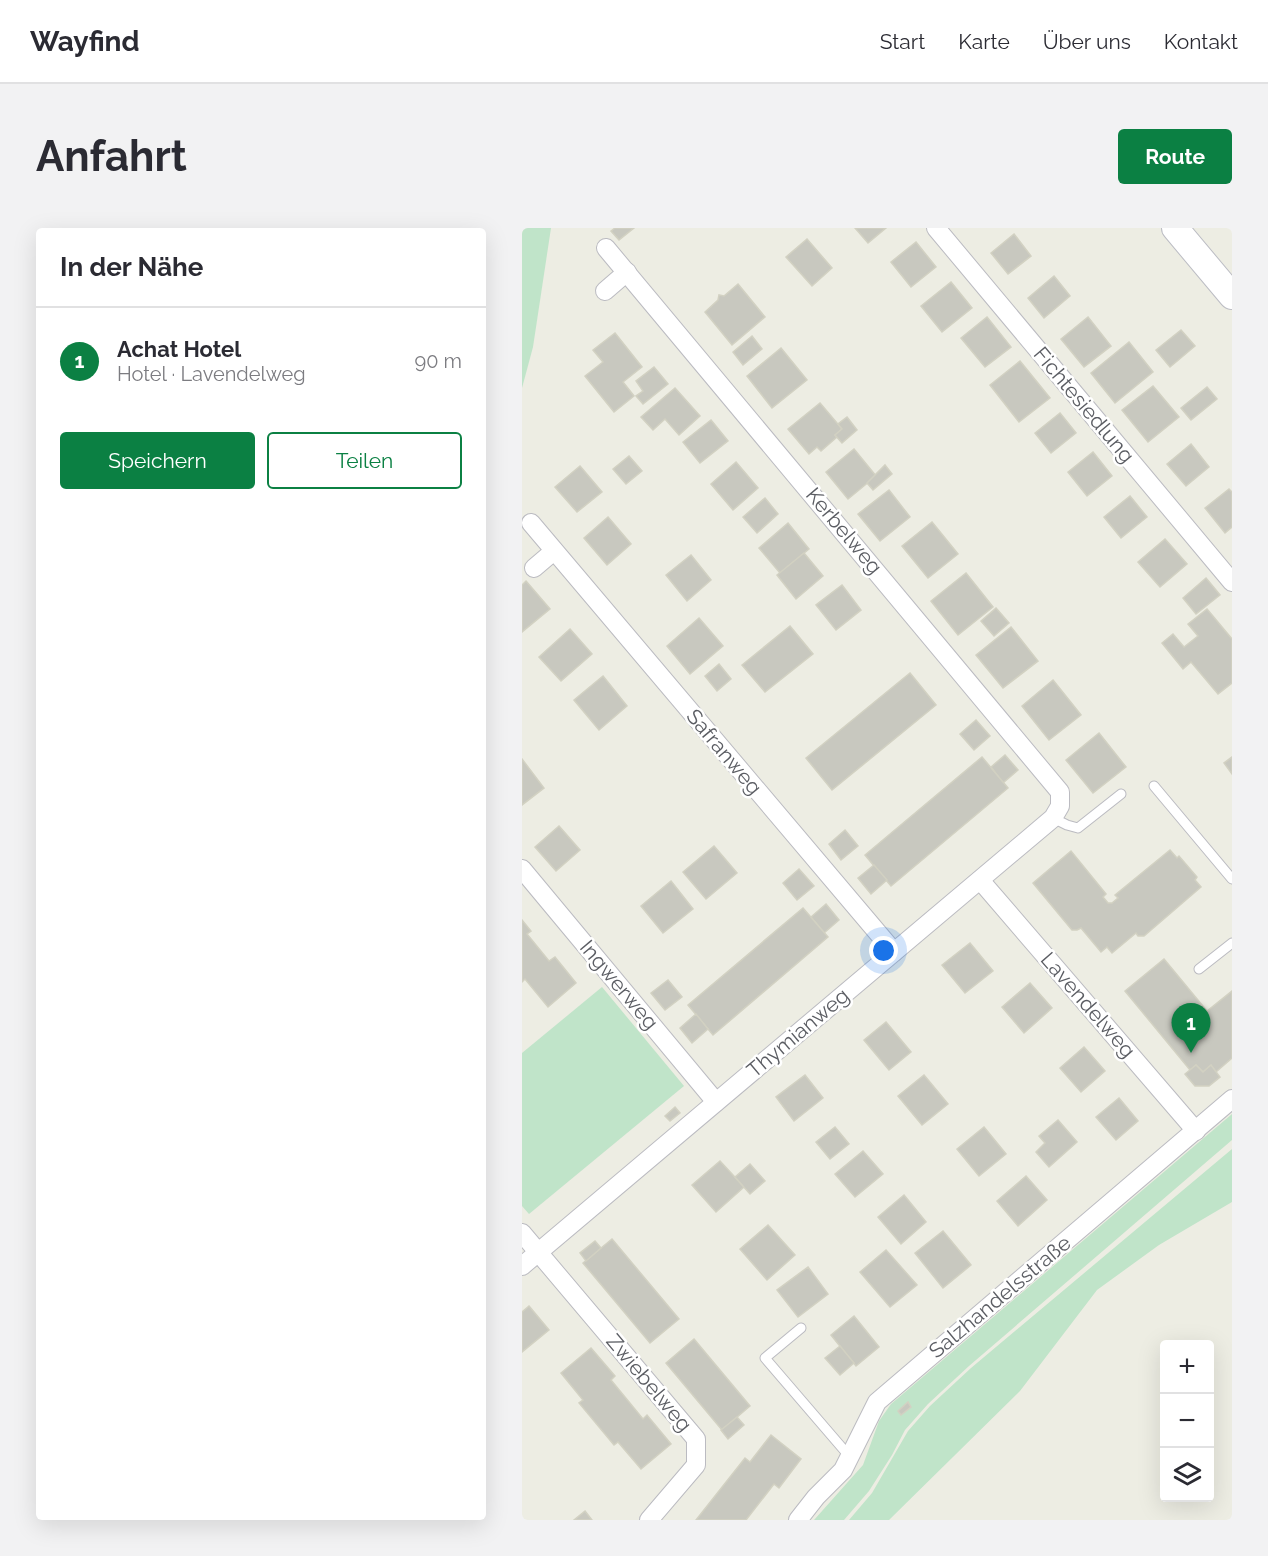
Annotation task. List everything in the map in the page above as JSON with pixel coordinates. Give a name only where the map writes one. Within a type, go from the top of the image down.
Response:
[{"type":"street","name":"Fichtesiedlung","points":[[936,228],[1232,582]]},
{"type":"street","points":[[1175,228],[1232,296]]},
{"type":"street","name":"Kerbelweg","points":[[606,248],[1060,792],[1060,806],[1053,818]]},
{"type":"street","points":[[605,291],[627,272]]},
{"type":"street","name":"Safranweg","points":[[531,524],[894,952]]},
{"type":"street","points":[[534,568],[554,551]]},
{"type":"street","name":"Thymianweg","points":[[522,1266],[1053,818]]},
{"type":"street","name":"Ingwerweg","points":[[522,869],[716,1102]]},
{"type":"street","name":"Lavendelweg","points":[[980,880],[1196,1131]]},
{"type":"street","name":"Salzhandelsstraße","points":[[798,1520],[816,1497],[843,1470],[877,1402],[1232,1099]]},
{"type":"street","name":"Zwiebelweg","points":[[522,1233],[696,1439],[696,1465],[649,1520]]},
{"type":"lane","points":[[1154,786],[1232,879]]},
{"type":"lane","points":[[1053,818],[1078,828],[1121,794]]},
{"type":"lane","points":[[1199,969],[1232,943]]},
{"type":"lane","points":[[801,1328],[765,1358],[850,1457]]},
{"type":"green space","points":[[522,228],[551,228],[533,347],[522,388]]},
{"type":"green space","points":[[602,987],[684,1086],[529,1214],[522,1206],[522,1053]]},
{"type":"green space","points":[[1232,1114],[1232,1140],[969,1366],[928,1404],[905,1430],[869,1491],[844,1520],[814,1520],[863,1465],[879,1421],[891,1404]]},
{"type":"green space","points":[[1232,1149],[1232,1202],[1159,1245],[1097,1290],[1020,1391],[889,1520],[849,1520],[872,1493],[908,1431],[930,1406],[971,1368]]},
{"type":"building","points":[[615,228],[634,228],[619,240],[611,231]]},
{"type":"building","points":[[855,228],[886,228],[868,243]]},
{"type":"building","points":[[1014,234],[1031,256],[1008,274],[991,253]]},
{"type":"building","points":[[807,239],[832,268],[812,286],[786,257]]},
{"type":"building","points":[[916,242],[936,267],[911,287],[891,262]]},
{"type":"building","points":[[1054,276],[1070,296],[1044,318],[1028,298]]},
{"type":"building","points":[[951,282],[972,308],[942,332],[921,306]]},
{"type":"building","points":[[738,284],[765,317],[732,345],[705,312],[718,300],[719,295],[724,296]]},
{"type":"building","points":[[987,317],[1011,347],[985,367],[961,338]]},
{"type":"building","points":[[1088,317],[1111,346],[1084,367],[1061,339]]},
{"type":"building","points":[[1181,330],[1195,346],[1170,367],[1156,350]]},
{"type":"building","points":[[615,333],[642,367],[623,382],[634,396],[614,412],[585,376],[603,362],[593,350]]},
{"type":"building","points":[[752,336],[762,349],[743,365],[733,352]]},
{"type":"building","points":[[1129,342],[1153,372],[1115,403],[1091,373]]},
{"type":"building","points":[[781,348],[807,380],[772,408],[747,376]]},
{"type":"building","points":[[1020,361],[1050,398],[1019,422],[990,385]]},
{"type":"building","points":[[654,367],[668,384],[643,404],[636,396],[643,391],[636,381]]},
{"type":"building","points":[[1153,386],[1179,417],[1148,442],[1122,410]]},
{"type":"building","points":[[1207,387],[1217,399],[1191,420],[1181,408]]},
{"type":"building","points":[[675,388],[700,416],[679,435],[665,419],[653,430],[641,417]]},
{"type":"building","points":[[820,403],[842,429],[835,435],[837,437],[821,451],[817,447],[809,454],[788,429]]},
{"type":"building","points":[[1060,413],[1076,433],[1051,453],[1035,433]]},
{"type":"building","points":[[847,417],[857,430],[842,443],[835,435],[842,429],[838,424]]},
{"type":"building","points":[[711,420],[728,441],[700,463],[683,442]]},
{"type":"building","points":[[1191,444],[1209,467],[1186,486],[1167,464]]},
{"type":"building","points":[[854,449],[876,476],[848,499],[826,472]]},
{"type":"building","points":[[1093,452],[1112,476],[1087,496],[1068,472]]},
{"type":"building","points":[[629,456],[642,471],[626,484],[613,469]]},
{"type":"building","points":[[736,462],[758,488],[733,510],[711,484]]},
{"type":"building","points":[[885,465],[892,474],[873,490],[867,483]]},
{"type":"building","points":[[580,466],[602,492],[577,512],[555,487]]},
{"type":"building","points":[[1229,489],[1232,492],[1232,527],[1225,533],[1205,508]]},
{"type":"building","points":[[889,490],[910,517],[880,541],[858,514]]},
{"type":"building","points":[[1130,496],[1147,517],[1121,538],[1104,517]]},
{"type":"building","points":[[765,498],[778,514],[757,533],[743,517]]},
{"type":"building","points":[[608,517],[631,544],[607,565],[584,538]]},
{"type":"building","points":[[932,522],[958,554],[928,578],[902,546]]},
{"type":"building","points":[[788,523],[809,549],[780,573],[759,548]]},
{"type":"building","points":[[1165,539],[1187,564],[1160,587],[1138,562]]},
{"type":"building","points":[[804,553],[823,576],[796,599],[777,575]]},
{"type":"building","points":[[691,555],[711,580],[687,601],[666,575]]},
{"type":"building","points":[[966,573],[993,607],[958,635],[931,601]]},
{"type":"building","points":[[1206,578],[1220,595],[1196,614],[1183,598]]},
{"type":"building","points":[[526,581],[550,609],[522,632],[522,585]]},
{"type":"building","points":[[842,585],[861,610],[836,630],[816,605]]},
{"type":"building","points":[[996,608],[1009,623],[994,636],[981,621]]},
{"type":"building","points":[[1207,609],[1232,639],[1232,683],[1218,694],[1191,662],[1183,669],[1162,643],[1173,634],[1184,647],[1198,636],[1188,624]]},
{"type":"building","points":[[699,618],[723,646],[690,674],[667,646]]},
{"type":"building","points":[[790,626],[813,654],[765,692],[742,665]]},
{"type":"building","points":[[1011,627],[1038,661],[1003,688],[976,655]]},
{"type":"building","points":[[570,629],[592,654],[561,681],[539,657]]},
{"type":"building","points":[[719,664],[731,679],[717,691],[705,676]]},
{"type":"building","points":[[910,673],[936,705],[832,790],[806,758]]},
{"type":"building","points":[[603,676],[627,706],[599,730],[574,700]]},
{"type":"building","points":[[1053,680],[1081,715],[1049,740],[1022,706]]},
{"type":"building","points":[[976,720],[990,736],[974,750],[960,734]]},
{"type":"building","points":[[1099,733],[1126,767],[1093,793],[1066,760]]},
{"type":"building","points":[[1005,755],[1018,770],[1003,783],[991,767]]},
{"type":"building","points":[[982,757],[1008,788],[891,886],[865,855]]},
{"type":"building","points":[[1232,757],[1232,774],[1224,763]]},
{"type":"building","points":[[522,759],[544,788],[522,805]]},
{"type":"building","points":[[559,826],[580,850],[556,871],[535,847]]},
{"type":"building","points":[[845,830],[858,846],[841,860],[829,844]]},
{"type":"building","points":[[714,846],[737,873],[706,899],[683,872]]},
{"type":"building","points":[[1170,850],[1177,858],[1179,856],[1197,877],[1195,880],[1201,887],[1144,936],[1138,936],[1136,933],[1112,953],[1107,947],[1101,952],[1081,928],[1072,930],[1033,883],[1071,851],[1106,894],[1103,897],[1108,903],[1112,903],[1118,898],[1115,895]]},
{"type":"building","points":[[874,865],[887,880],[871,894],[858,878]]},
{"type":"building","points":[[799,869],[814,886],[797,900],[783,883]]},
{"type":"building","points":[[671,881],[693,909],[663,933],[641,906]]},
{"type":"building","points":[[826,904],[839,920],[824,933],[811,917]]},
{"type":"building","points":[[803,908],[828,937],[713,1035],[688,1005]]},
{"type":"building","points":[[522,920],[531,931],[527,934],[549,961],[555,957],[576,983],[548,1007],[525,979],[522,982]]},
{"type":"building","points":[[970,943],[993,971],[965,993],[942,965]]},
{"type":"building","points":[[1164,959],[1207,1011],[1232,991],[1232,1058],[1216,1072],[1211,1065],[1203,1072],[1196,1065],[1190,1070],[1125,991]]},
{"type":"building","points":[[668,980],[682,997],[665,1010],[651,993]]},
{"type":"building","points":[[1030,983],[1052,1008],[1024,1033],[1002,1007]]},
{"type":"building","points":[[696,1014],[708,1029],[692,1043],[680,1028]]},
{"type":"building","points":[[886,1022],[911,1052],[889,1070],[864,1040]]},
{"type":"building","points":[[1084,1047],[1105,1071],[1081,1092],[1060,1068]]},
{"type":"building","points":[[1196,1065],[1203,1072],[1211,1065],[1220,1077],[1209,1086],[1195,1086],[1185,1074]]},
{"type":"building","points":[[805,1075],[823,1098],[794,1121],[776,1097]]},
{"type":"building","points":[[924,1075],[948,1104],[922,1125],[898,1096]]},
{"type":"building","points":[[1119,1098],[1138,1121],[1116,1140],[1096,1117]]},
{"type":"building","points":[[675,1107],[680,1113],[670,1121],[665,1116]]},
{"type":"building","points":[[1058,1120],[1077,1142],[1049,1167],[1036,1152],[1045,1143],[1039,1136]]},
{"type":"building","points":[[835,1127],[849,1144],[830,1159],[816,1142]]},
{"type":"building","points":[[984,1127],[1006,1154],[979,1176],[957,1149]]},
{"type":"building","points":[[863,1151],[883,1174],[855,1197],[835,1174]]},
{"type":"building","points":[[720,1161],[744,1187],[716,1212],[692,1185]]},
{"type":"building","points":[[750,1164],[765,1181],[750,1194],[735,1177]]},
{"type":"building","points":[[1026,1176],[1047,1200],[1018,1226],[997,1201]]},
{"type":"building","points":[[904,1195],[926,1222],[901,1244],[878,1217]]},
{"type":"building","points":[[768,1225],[795,1255],[767,1280],[740,1249]]},
{"type":"building","points":[[943,1231],[971,1265],[943,1288],[915,1253]]},
{"type":"building","points":[[612,1239],[679,1319],[650,1343],[583,1263]]},
{"type":"building","points":[[595,1241],[601,1248],[586,1261],[580,1253]]},
{"type":"building","points":[[886,1250],[917,1285],[890,1307],[860,1272]]},
{"type":"building","points":[[808,1267],[828,1294],[798,1317],[777,1290]]},
{"type":"building","points":[[529,1306],[549,1330],[522,1352],[522,1312]]},
{"type":"building","points":[[854,1316],[879,1347],[856,1366],[831,1335]]},
{"type":"building","points":[[694,1339],[750,1406],[722,1430],[666,1363]]},
{"type":"building","points":[[840,1346],[854,1363],[840,1375],[825,1358]]},
{"type":"building","points":[[591,1348],[615,1376],[611,1380],[643,1419],[647,1415],[671,1444],[641,1469],[618,1442],[614,1445],[579,1403],[583,1400],[561,1373]]},
{"type":"building","points":[[908,1402],[911,1407],[901,1415],[898,1411]]},
{"type":"building","points":[[737,1417],[744,1425],[728,1439],[721,1430]]},
{"type":"building","points":[[771,1435],[801,1459],[779,1488],[774,1484],[746,1520],[696,1520],[745,1458],[750,1462]]},
{"type":"building","points":[[585,1511],[592,1520],[574,1520]]},
{"type":"place","name":"Achat Hotel","points":[[1191,1053]]}]
